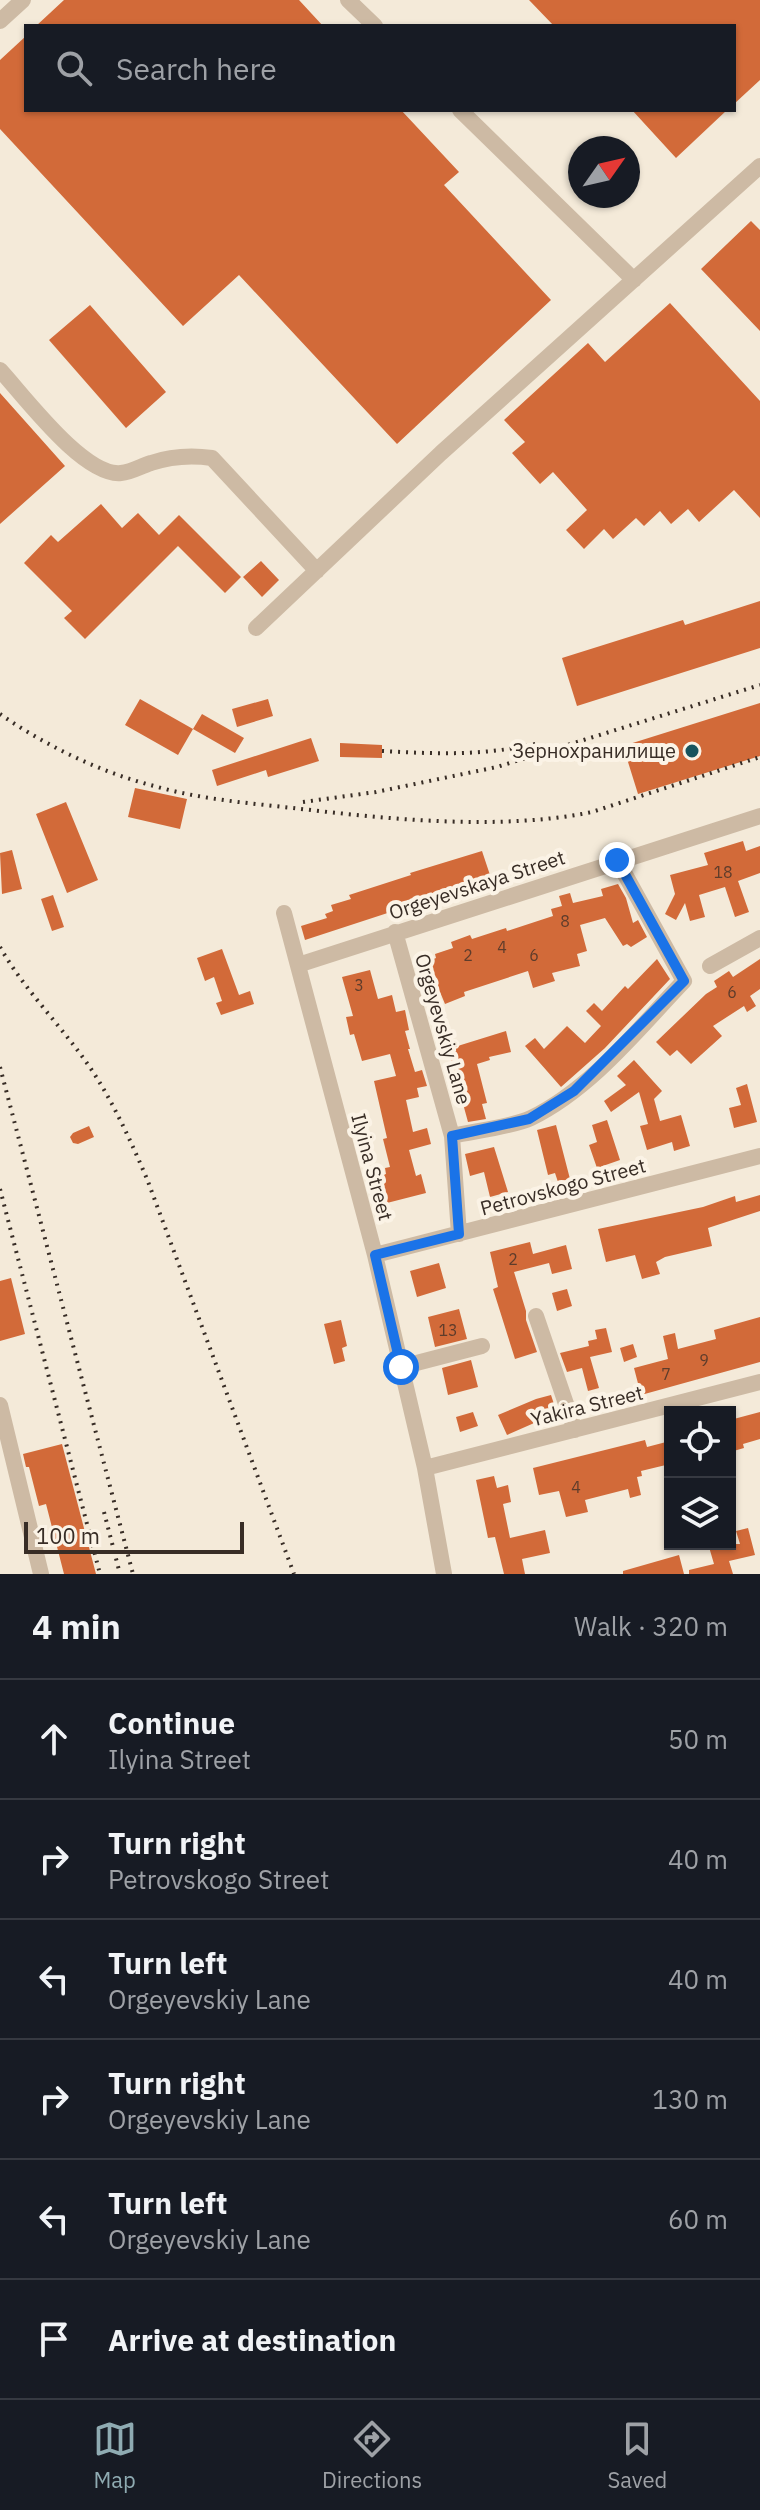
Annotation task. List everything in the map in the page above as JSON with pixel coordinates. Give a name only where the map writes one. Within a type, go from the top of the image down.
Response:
[{"type":"street","points":[[0,21],[23,0]]},
{"type":"street","points":[[348,0],[373,24]]},
{"type":"street","points":[[462,112],[634,280]]},
{"type":"street","points":[[256,628],[441,453],[760,166]]},
{"type":"street","points":[[0,370],[76,454],[110,473],[131,471],[186,455],[212,458],[317,571]]},
{"type":"street","name":"Orgeyevskaya Street","points":[[298,965],[760,816]]},
{"type":"street","name":"Orgeyevskiy Lane","points":[[452,1136],[529,1119],[574,1091],[684,981],[617,860]]},
{"type":"street","name":"Ilyina Street","points":[[284,913],[375,1255],[425,1468],[444,1574]]},
{"type":"street","name":"Orgeyevskiy Lane","points":[[395,932],[452,1136],[459,1234]]},
{"type":"street","points":[[710,966],[760,938]]},
{"type":"street","name":"Petrovskogo Street","points":[[375,1255],[760,1156]]},
{"type":"street","points":[[536,1316],[575,1430]]},
{"type":"street","points":[[401,1367],[482,1346]]},
{"type":"street","name":"Yakira Street","points":[[425,1468],[760,1382]]},
{"type":"street","points":[[0,1405],[41,1574]]},
{"type":"building","points":[[64,0],[299,0],[321,24],[38,24]]},
{"type":"building","points":[[529,0],[760,0],[760,80],[736,102],[736,24],[552,24]]},
{"type":"building","points":[[24,38],[24,112],[403,112],[459,172],[444,185],[551,300],[397,444],[239,275],[183,326],[0,129],[0,60]]},
{"type":"building","points":[[634,112],[725,112],[676,158]]},
{"type":"building","points":[[751,221],[760,230],[760,331],[701,269]]},
{"type":"building","points":[[670,303],[760,401],[760,518],[734,490],[699,522],[688,509],[671,524],[660,511],[644,526],[636,518],[613,539],[604,529],[584,549],[566,530],[587,510],[553,472],[540,484],[512,453],[525,442],[504,420],[588,343],[605,362]]},
{"type":"building","points":[[90,305],[166,392],[126,428],[49,340]]},
{"type":"building","points":[[0,393],[65,466],[0,524]]},
{"type":"building","points":[[101,504],[122,528],[138,513],[159,535],[179,515],[241,577],[225,593],[178,546],[85,639],[64,618],[72,611],[24,563],[51,535],[58,542]]},
{"type":"building","points":[[261,561],[279,580],[262,597],[243,577]]},
{"type":"building","points":[[760,601],[760,648],[577,706],[562,658],[683,620],[685,625]]},
{"type":"building","points":[[140,699],[193,729],[178,755],[125,725]]},
{"type":"building","points":[[268,699],[273,716],[237,727],[232,709]]},
{"type":"building","name":"Зернохранилище","points":[[760,703],[760,756],[638,794],[623,746]]},
{"type":"building","points":[[202,714],[244,738],[235,753],[193,729]]},
{"type":"building","points":[[311,738],[319,761],[268,777],[266,770],[217,786],[212,770]]},
{"type":"building","points":[[340,743],[382,745],[382,758],[340,757]]},
{"type":"building","points":[[135,788],[187,799],[180,829],[128,817]]},
{"type":"building","points":[[66,802],[98,880],[67,893],[36,814]]},
{"type":"building","points":[[743,841],[746,851],[760,846],[760,873],[738,881],[749,912],[735,917],[725,887],[699,895],[705,917],[690,921],[685,903],[676,920],[665,914],[675,894],[670,875],[708,865],[704,853]]},
{"type":"building","points":[[12,850],[22,889],[2,894],[0,853]]},
{"type":"building","points":[[482,851],[490,875],[407,901],[409,906],[305,940],[301,926],[327,918],[325,914],[333,911],[331,905],[351,899],[349,895]]},
{"type":"building","points":[[618,884],[626,898],[633,923],[638,920],[647,937],[631,947],[627,944],[623,946],[605,918],[580,925],[587,951],[577,954],[580,966],[552,973],[555,981],[533,988],[528,971],[464,992],[465,996],[445,1004],[426,962],[436,958],[435,954],[453,948],[451,942],[470,935],[472,939],[506,928],[507,931],[553,916],[551,909],[562,906],[559,896],[570,893],[573,903],[603,896],[601,889]]},
{"type":"building","points":[[53,895],[64,927],[52,931],[41,899]]},
{"type":"building","points":[[222,949],[239,995],[250,991],[254,1004],[221,1015],[216,1003],[222,1001],[214,977],[205,981],[197,958]]},
{"type":"building","points":[[657,959],[670,979],[605,1048],[561,1087],[525,1046],[535,1038],[544,1049],[567,1026],[585,1043],[601,1026],[586,1011],[594,1003],[602,1011]]},
{"type":"building","points":[[760,959],[760,989],[750,996],[756,1006],[747,1012],[744,1006],[713,1026],[722,1036],[691,1064],[677,1050],[670,1056],[656,1042],[717,987],[714,981],[729,971],[733,977]]},
{"type":"building","points":[[370,970],[378,999],[392,995],[396,1012],[405,1010],[409,1030],[405,1031],[408,1049],[415,1072],[422,1070],[427,1086],[417,1088],[419,1097],[406,1100],[413,1132],[427,1128],[431,1144],[409,1150],[416,1176],[421,1174],[426,1193],[383,1204],[376,1177],[386,1174],[385,1168],[390,1167],[374,1081],[396,1076],[390,1054],[362,1061],[354,1034],[350,1035],[346,1017],[353,1016],[342,977]]},
{"type":"building","points":[[506,1031],[511,1052],[489,1057],[490,1060],[477,1064],[487,1103],[482,1104],[486,1119],[468,1122],[448,1049]]},
{"type":"building","points":[[634,1060],[662,1091],[654,1099],[660,1121],[681,1115],[690,1146],[674,1151],[672,1142],[647,1150],[640,1126],[648,1124],[639,1092],[611,1112],[604,1101],[626,1085],[617,1076]]},
{"type":"building","points":[[747,1084],[757,1122],[734,1128],[729,1108],[741,1105],[736,1088]]},
{"type":"building","points":[[607,1120],[620,1160],[597,1168],[589,1145],[597,1142],[592,1125]]},
{"type":"building","points":[[556,1125],[570,1179],[558,1182],[555,1173],[548,1175],[537,1130]]},
{"type":"building","points":[[89,1126],[94,1137],[73,1143],[70,1137],[73,1133]]},
{"type":"building","points":[[494,1147],[508,1192],[490,1197],[484,1172],[470,1176],[465,1154]]},
{"type":"building","points":[[760,1195],[760,1211],[708,1228],[712,1246],[665,1257],[656,1262],[660,1274],[642,1279],[635,1255],[606,1262],[598,1229],[703,1207],[735,1196],[736,1202]]},
{"type":"building","points":[[530,1242],[533,1254],[566,1245],[572,1269],[552,1274],[549,1263],[514,1272],[537,1352],[515,1359],[493,1289],[498,1287],[490,1252]]},
{"type":"building","points":[[439,1263],[446,1288],[417,1297],[410,1271]]},
{"type":"building","points":[[11,1278],[25,1334],[0,1341],[0,1281]]},
{"type":"building","points":[[567,1289],[572,1306],[557,1311],[552,1293]]},
{"type":"building","points":[[459,1309],[467,1339],[435,1347],[428,1317]]},
{"type":"building","points":[[760,1317],[760,1362],[641,1395],[634,1368],[668,1359],[663,1336],[675,1333],[678,1349],[716,1339],[714,1330]]},
{"type":"building","points":[[341,1320],[347,1346],[342,1348],[345,1361],[334,1364],[324,1324]]},
{"type":"building","points":[[606,1328],[612,1352],[590,1357],[599,1388],[588,1391],[582,1368],[567,1372],[560,1353],[589,1346],[588,1341],[597,1339],[595,1330]]},
{"type":"building","points":[[633,1344],[637,1357],[624,1362],[620,1348]]},
{"type":"building","points":[[471,1360],[478,1387],[448,1395],[442,1368]]},
{"type":"building","points":[[551,1395],[556,1410],[538,1414],[541,1420],[507,1435],[498,1415]]},
{"type":"building","points":[[473,1412],[478,1426],[460,1432],[456,1417]]},
{"type":"building","points":[[760,1412],[760,1439],[743,1444],[744,1448],[736,1450],[736,1418]]},
{"type":"building","points":[[645,1440],[647,1447],[664,1443],[664,1465],[641,1471],[642,1476],[637,1477],[641,1495],[630,1498],[628,1489],[585,1500],[588,1512],[566,1517],[559,1491],[539,1495],[533,1468]]},
{"type":"building","points":[[62,1444],[96,1574],[64,1574],[46,1504],[39,1506],[29,1467],[26,1467],[23,1454]]},
{"type":"building","points":[[494,1476],[497,1488],[508,1485],[511,1502],[503,1504],[510,1538],[545,1530],[550,1553],[522,1559],[525,1574],[504,1574],[495,1537],[488,1538],[476,1480]]},
{"type":"building","points":[[748,1528],[755,1555],[729,1561],[733,1574],[689,1574],[689,1570],[714,1564],[710,1550],[736,1550],[736,1544],[740,1544],[736,1531]]},
{"type":"building","points":[[679,1555],[684,1574],[623,1574],[623,1571]]},
{"type":"railway","points":[[303,802],[376,792],[497,767],[760,685]]},
{"type":"railway","points":[[0,714],[74,757],[134,780],[171,790],[241,802],[404,819],[519,821],[592,812],[760,757]]},
{"type":"railway","points":[[382,751],[480,752],[539,743]]},
{"type":"railway","points":[[0,947],[95,1075],[129,1139],[147,1179],[294,1574]]},
{"type":"railway","points":[[0,1067],[133,1574]]},
{"type":"railway","points":[[0,1189],[100,1574]]},
{"type":"railway","points":[[104,1512],[120,1574]]},
{"type":"place","name":"Зернохранилище","points":[[692,751]]},
{"type":"route","points":[[401,1367],[375,1255],[459,1234],[452,1136],[529,1119],[574,1091],[684,981],[617,860]]}]
